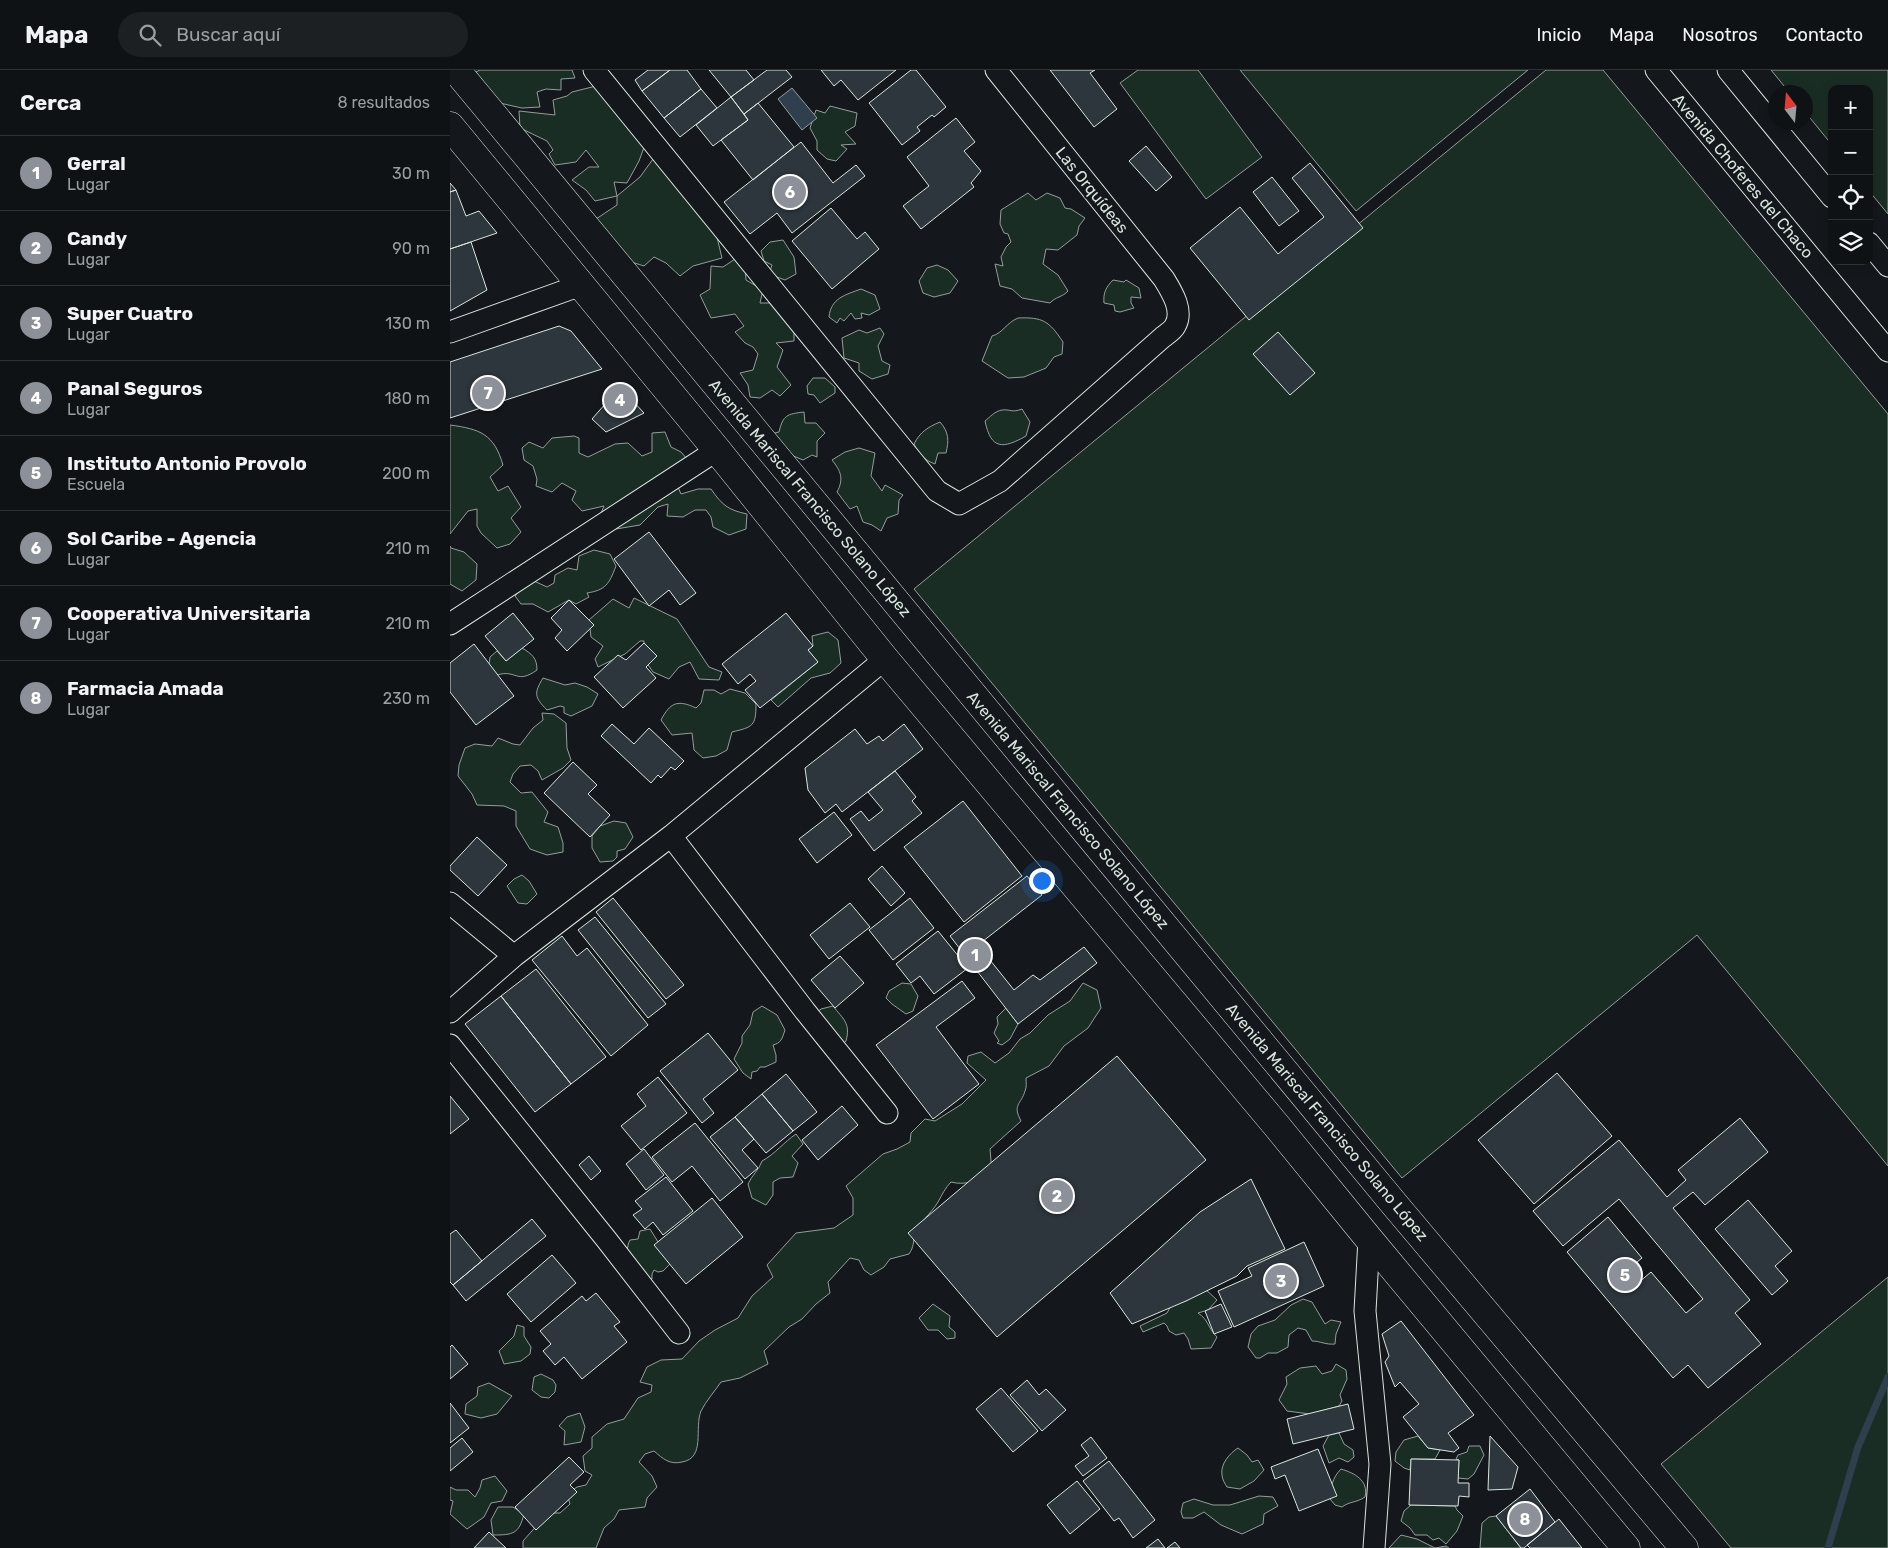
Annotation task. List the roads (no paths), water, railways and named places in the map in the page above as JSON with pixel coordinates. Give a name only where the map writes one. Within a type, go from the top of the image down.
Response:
[{"type":"main road","name":"Avenida Mariscal Francisco Solano López","points":[[456,70],[1388,1197],[1684,1548]]},
{"type":"main road","points":[[450,126],[717,450],[886,659],[1270,1117],[1626,1548]]},
{"type":"street","name":"Las Orquídeas","points":[[594,70],[937,492],[959,504],[1000,481],[1176,326],[1178,314],[1175,297],[1164,279],[996,70]]},
{"type":"street","name":"Avenida Choferes del Chaco","points":[[1656,70],[1888,351]]},
{"type":"street","points":[[1728,70],[1828,192]]},
{"type":"street","points":[[1873,248],[1888,266]]},
{"type":"street","points":[[450,332],[581,285]]},
{"type":"street","points":[[450,624],[717,450]]},
{"type":"street","points":[[450,1012],[514,956],[671,836],[886,659]]},
{"type":"street","points":[[671,836],[805,1011],[887,1113]]},
{"type":"street","points":[[450,903],[514,956]]},
{"type":"street","points":[[450,1045],[679,1333]]},
{"type":"street","points":[[1369,1239],[1365,1311],[1380,1464],[1374,1548]]},
{"type":"water","points":[[792,88],[817,118],[802,130],[778,99]]},
{"type":"waterway","points":[[1828,1548],[1858,1447],[1888,1377]]},
{"type":"place","name":"Sol Caribe - Agencia","points":[[790,192]]},
{"type":"place","name":"Cooperativa Universitaria","points":[[488,393]]},
{"type":"place","name":"Panal Seguros","points":[[620,400]]},
{"type":"place","name":"Gerral","points":[[975,955]]},
{"type":"place","name":"Candy","points":[[1057,1196]]},
{"type":"place","name":"Instituto Antonio Provolo","points":[[1625,1275]]},
{"type":"place","name":"Super Cuatro","points":[[1281,1281]]},
{"type":"place","name":"Farmacia Amada","points":[[1525,1519]]}]
